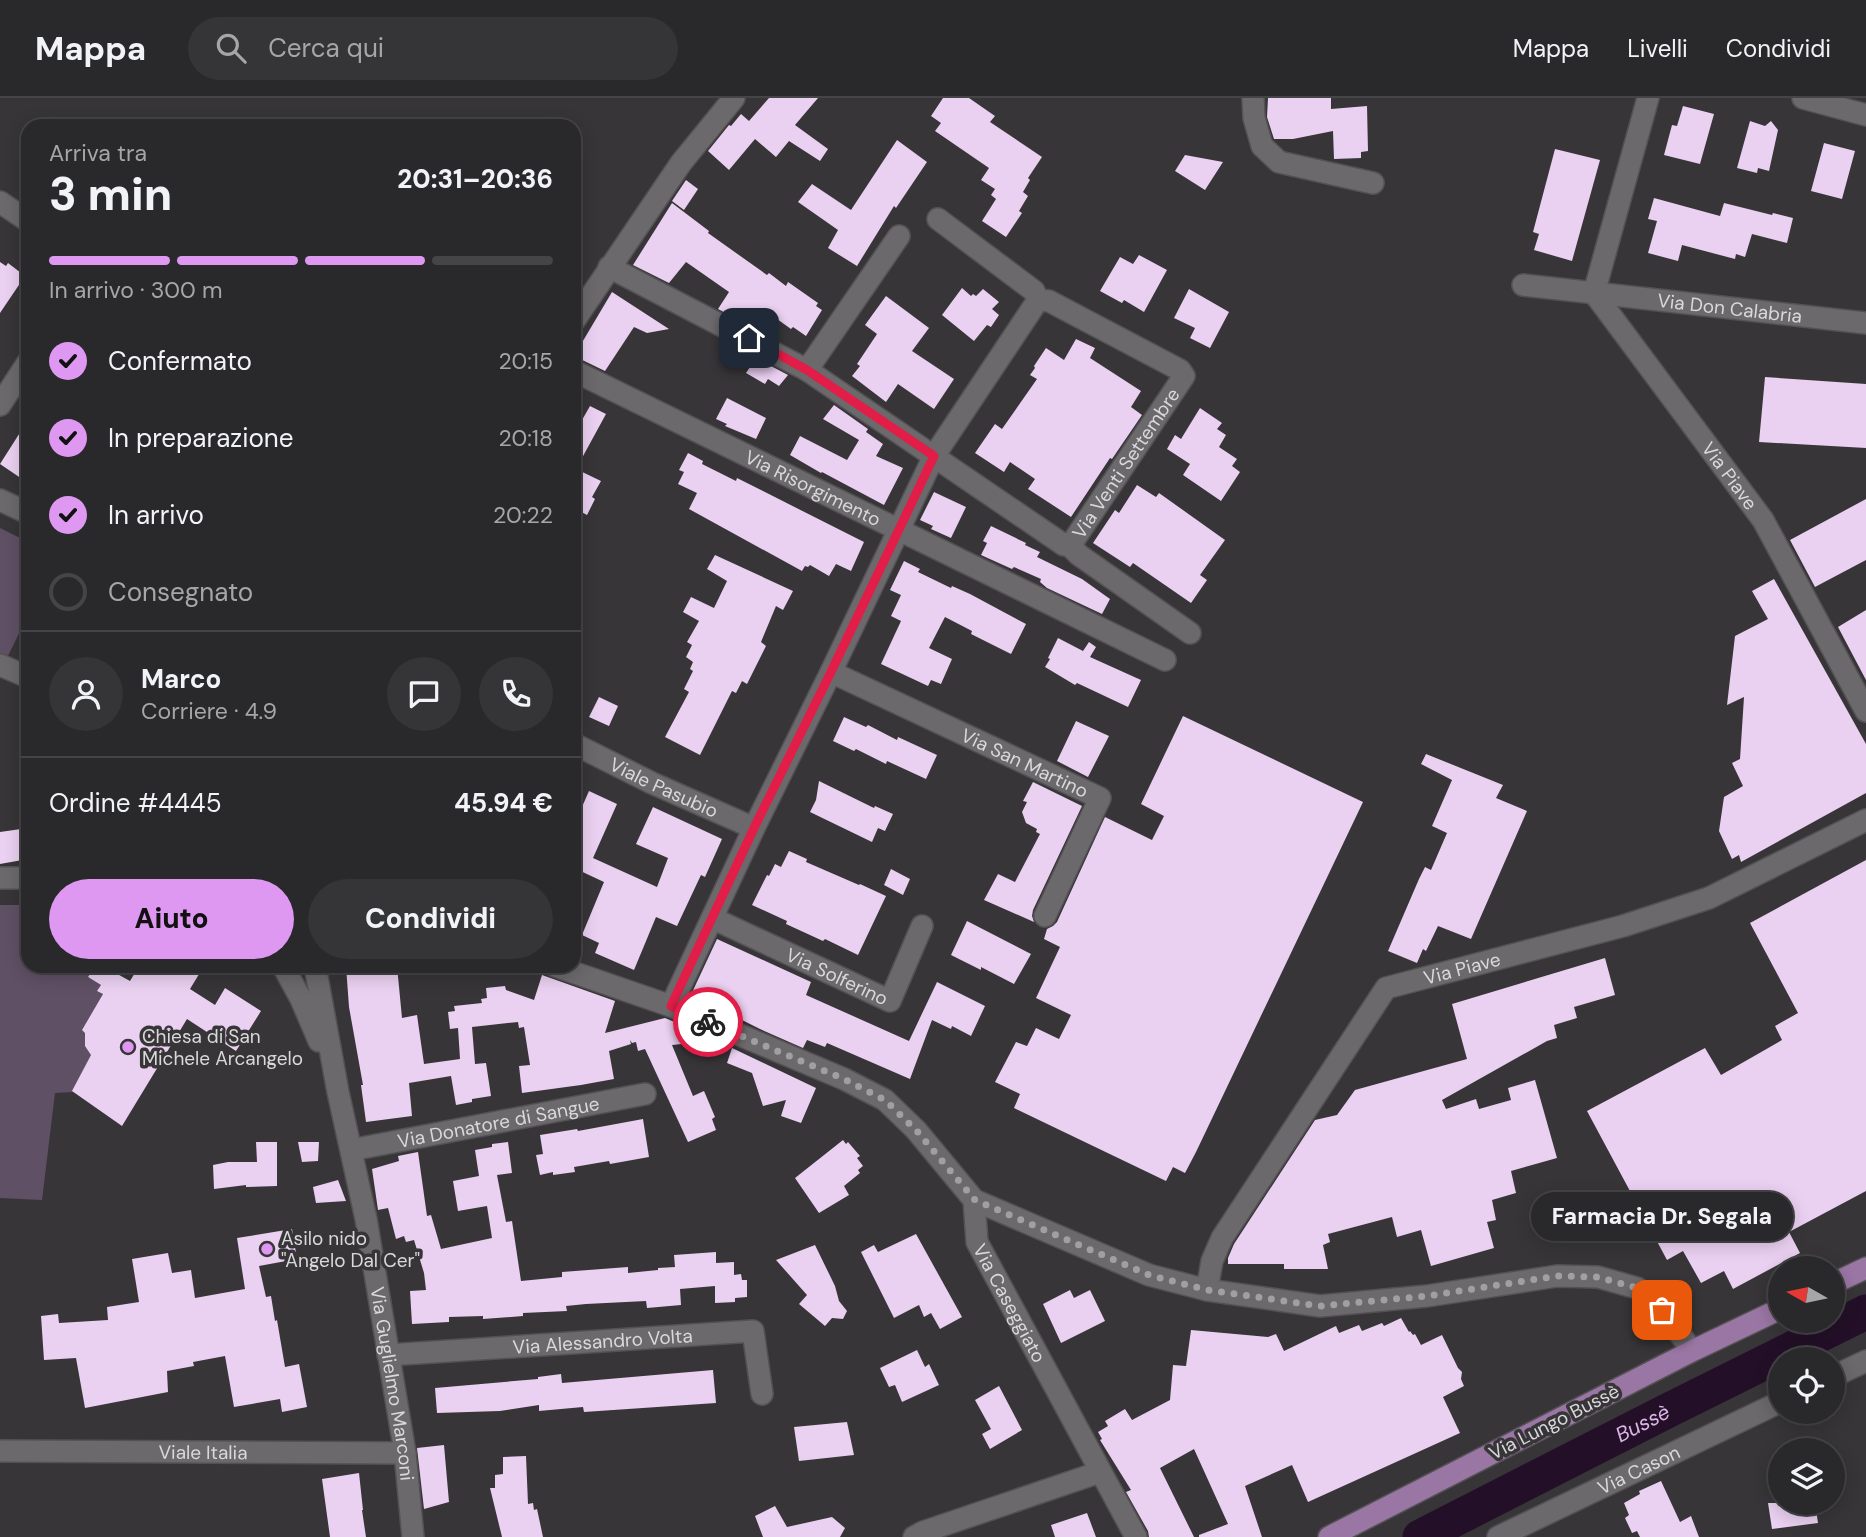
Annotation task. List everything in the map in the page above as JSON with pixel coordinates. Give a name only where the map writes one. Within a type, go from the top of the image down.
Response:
[{"type":"main road","points":[[1845,1278],[1866,1268]]},
{"type":"main road","name":"Via Lungo Bussè","points":[[1329,1537],[1354,1532],[1692,1351],[1768,1315]]},
{"type":"street","points":[[581,310],[681,163],[734,98]]},
{"type":"street","points":[[1253,98],[1254,118],[1262,146],[1279,162],[1373,183]]},
{"type":"street","points":[[1594,293],[1648,98]]},
{"type":"street","points":[[1803,98],[1866,115]]},
{"type":"street","points":[[0,202],[21,216]]},
{"type":"street","points":[[671,1006],[934,456],[1038,300],[1034,291],[938,219]]},
{"type":"street","points":[[807,370],[899,236]]},
{"type":"street","name":"Via Venti Settembre","points":[[609,267],[807,370],[1064,545],[1070,546],[1184,376],[1180,370],[1049,301],[1038,300]]},
{"type":"street","name":"Via Don Calabria","points":[[1523,285],[1866,323]]},
{"type":"street","name":"Via Piave","points":[[1594,293],[1763,520],[1866,710]]},
{"type":"street","points":[[0,405],[21,373]]},
{"type":"street","name":"Via Risorgimento","points":[[581,374],[1165,660]]},
{"type":"street","points":[[0,500],[21,510]]},
{"type":"street","points":[[1070,546],[1191,633]]},
{"type":"street","points":[[0,666],[21,674]]},
{"type":"street","name":"Via San Martino","points":[[831,672],[1100,798],[1045,916]]},
{"type":"street","name":"Viale Pasubio","points":[[581,748],[652,783],[754,828]]},
{"type":"street","name":"Via Piave","points":[[1207,1290],[1212,1261],[1222,1238],[1386,988],[1623,926],[1709,898],[1866,820]]},
{"type":"street","points":[[0,878],[21,878]]},
{"type":"street","name":"Via Solferino","points":[[712,918],[890,1001],[922,926]]},
{"type":"street","points":[[287,973],[317,1035],[338,1092]]},
{"type":"street","points":[[316,973],[338,1092]]},
{"type":"street","points":[[575,973],[671,1006],[844,1079],[885,1100],[916,1130],[975,1200],[1149,1275],[1207,1290],[1320,1306],[1427,1296],[1557,1276],[1598,1277],[1637,1288],[1662,1310],[1692,1351]]},
{"type":"street","name":"Via Guglielmo Marconi","points":[[338,1092],[366,1219],[405,1453],[413,1537]]},
{"type":"street","name":"Via Donatore di Sangue","points":[[352,1150],[645,1094]]},
{"type":"street","name":"Via Caseggiato","points":[[975,1200],[977,1242],[1136,1537]]},
{"type":"street","name":"Via Alessandro Volta","points":[[388,1355],[752,1331],[762,1394]]},
{"type":"street","points":[[1845,1371],[1866,1361]]},
{"type":"street","name":"Via Cason","points":[[1498,1537],[1768,1408]]},
{"type":"street","name":"Viale Italia","points":[[0,1451],[405,1453]]},
{"type":"street","points":[[914,1537],[1100,1472]]},
{"type":"shaded area","points":[[0,528],[21,538],[21,629],[5,662],[0,659]]},
{"type":"shaded area","points":[[0,905],[21,905],[21,973],[91,973],[88,977],[101,985],[98,991],[103,994],[82,1030],[87,1034],[85,1046],[92,1053],[73,1092],[55,1093],[42,1200],[0,1198]]},
{"type":"building","points":[[769,98],[818,98],[795,125],[828,149],[820,161],[789,141],[776,157],[755,139],[729,170],[708,151],[741,114],[749,121]]},
{"type":"building","points":[[943,98],[969,98],[995,116],[990,122],[1042,157],[1028,178],[1030,180],[1023,192],[1028,196],[1019,211],[1022,213],[1006,237],[982,221],[996,199],[991,195],[995,189],[981,180],[989,168],[935,131],[941,123],[931,116]]},
{"type":"building","points":[[1268,98],[1331,98],[1331,109],[1367,106],[1368,151],[1361,152],[1361,158],[1334,159],[1333,131],[1293,139],[1274,139],[1267,117]]},
{"type":"building","points":[[1683,106],[1714,114],[1700,164],[1664,155],[1672,125],[1677,126]]},
{"type":"building","points":[[1750,121],[1765,126],[1771,121],[1778,130],[1769,171],[1758,168],[1757,173],[1737,168]]},
{"type":"building","points":[[897,140],[927,162],[896,208],[894,206],[857,266],[828,248],[838,230],[798,202],[812,184],[851,210]]},
{"type":"building","points":[[1824,143],[1855,151],[1842,199],[1811,191]]},
{"type":"building","points":[[1555,149],[1600,160],[1572,261],[1534,250],[1539,234],[1533,232]]},
{"type":"building","points":[[1185,155],[1223,162],[1205,190],[1175,171]]},
{"type":"building","points":[[686,180],[698,189],[684,210],[672,201]]},
{"type":"building","points":[[1654,198],[1720,216],[1724,203],[1793,218],[1787,243],[1752,234],[1745,257],[1736,254],[1735,259],[1682,245],[1678,261],[1648,253],[1657,221],[1648,219]]},
{"type":"building","points":[[672,203],[709,231],[708,233],[767,275],[769,273],[786,286],[788,282],[818,303],[816,306],[822,310],[806,336],[770,314],[760,331],[718,309],[729,292],[686,262],[669,283],[633,265]]},
{"type":"building","points":[[1139,255],[1167,270],[1144,312],[1124,300],[1122,303],[1100,291],[1120,257],[1133,264]]},
{"type":"building","points":[[0,262],[6,266],[8,263],[21,273],[21,282],[0,313]]},
{"type":"building","points":[[962,288],[971,296],[976,296],[983,289],[999,302],[992,309],[999,315],[991,327],[987,325],[974,341],[942,315]]},
{"type":"building","points":[[1189,289],[1229,312],[1210,348],[1190,338],[1195,328],[1174,318]]},
{"type":"building","points":[[612,292],[669,329],[647,333],[634,327],[605,371],[581,359],[581,344]]},
{"type":"building","points":[[886,296],[929,328],[912,351],[954,379],[934,409],[898,384],[886,402],[852,376],[877,334],[865,325]]},
{"type":"building","points":[[1076,339],[1095,348],[1090,358],[1141,391],[1131,407],[1142,415],[1071,517],[1028,489],[1035,479],[1010,462],[1004,472],[975,453],[995,424],[1002,429],[1037,379],[1030,375],[1046,348],[1064,360]]},
{"type":"building","points":[[756,358],[788,375],[779,386],[768,379],[765,384],[746,373]]},
{"type":"building","points":[[1765,377],[1866,384],[1866,448],[1759,442]]},
{"type":"building","points":[[727,398],[766,418],[756,439],[725,426],[727,424],[716,419]]},
{"type":"building","points":[[834,405],[868,429],[866,432],[883,444],[876,456],[903,468],[884,505],[790,455],[800,436],[847,460],[859,440],[823,419]]},
{"type":"building","points":[[590,406],[606,414],[581,460],[581,422]]},
{"type":"building","points":[[1200,408],[1222,423],[1217,429],[1226,435],[1219,447],[1237,459],[1232,466],[1240,472],[1221,501],[1183,475],[1190,464],[1167,449],[1175,435],[1181,439]]},
{"type":"building","points":[[21,431],[21,478],[0,464]]},
{"type":"building","points":[[688,453],[703,461],[702,464],[736,481],[737,478],[864,542],[851,571],[836,564],[829,576],[810,565],[805,566],[802,571],[689,509],[697,493],[678,484],[684,472],[679,470]]},
{"type":"building","points":[[581,471],[601,481],[592,497],[595,499],[587,515],[581,512]]},
{"type":"building","points":[[1137,485],[1156,497],[1159,493],[1225,540],[1200,575],[1207,580],[1191,603],[1133,563],[1130,567],[1093,543],[1115,510],[1119,513]]},
{"type":"building","points":[[934,492],[966,507],[951,538],[931,529],[933,526],[920,520]]},
{"type":"building","points":[[1866,499],[1866,560],[1815,587],[1790,540]]},
{"type":"building","points":[[991,526],[1026,543],[1025,545],[1040,552],[1037,557],[1082,579],[1110,599],[1102,614],[1047,588],[1040,582],[1041,579],[981,555],[987,543],[983,541]]},
{"type":"building","points":[[715,555],[793,591],[783,610],[776,606],[761,642],[766,646],[747,684],[742,681],[736,693],[732,691],[700,755],[665,737],[689,692],[684,689],[693,671],[690,669],[693,662],[686,657],[692,645],[687,642],[699,621],[683,612],[691,597],[714,608],[727,581],[707,569]]},
{"type":"building","points":[[904,561],[920,569],[918,572],[970,594],[1026,624],[1011,654],[971,634],[972,631],[945,617],[929,648],[952,659],[941,684],[931,680],[928,686],[881,664],[901,621],[891,616],[901,595],[890,590]]},
{"type":"building","points":[[1774,579],[1866,744],[1866,793],[1741,862],[1739,855],[1732,859],[1719,831],[1724,797],[1743,786],[1732,763],[1740,759],[1744,697],[1727,705],[1735,636],[1768,619],[1752,591]]},
{"type":"building","points":[[1866,610],[1866,680],[1838,627]]},
{"type":"building","points":[[1058,638],[1083,651],[1089,642],[1096,647],[1090,657],[1141,680],[1128,707],[1077,683],[1075,685],[1045,667]]},
{"type":"building","points":[[599,697],[618,706],[609,726],[589,717]]},
{"type":"building","points":[[1183,716],[1363,802],[1196,1152],[1185,1173],[1173,1167],[1166,1181],[1014,1108],[1020,1094],[995,1082],[1016,1042],[1027,1046],[1036,1028],[1059,1039],[1071,1015],[1036,998],[1060,947],[1044,939],[1047,929],[1057,922],[1105,817],[1152,840],[1164,816],[1141,804]]},
{"type":"building","points":[[844,717],[937,755],[926,779],[833,741]]},
{"type":"building","points":[[1076,721],[1109,736],[1088,777],[1057,761]]},
{"type":"building","points":[[1426,754],[1503,785],[1496,798],[1527,811],[1471,939],[1438,926],[1417,963],[1388,951],[1425,867],[1431,870],[1447,833],[1432,826],[1452,780],[1421,764]]},
{"type":"building","points":[[819,781],[874,808],[875,806],[893,814],[885,831],[878,828],[872,842],[810,812],[816,800]]},
{"type":"building","points":[[1033,782],[1082,806],[1033,910],[1034,922],[984,900],[998,874],[1015,882],[1040,834],[1026,823],[1022,812],[1027,802],[1023,801]]},
{"type":"building","points":[[589,791],[617,804],[593,858],[657,887],[668,858],[636,844],[653,807],[722,839],[705,877],[701,875],[677,926],[656,917],[634,970],[595,953],[599,943],[582,935],[604,882],[581,871],[581,809]]},
{"type":"building","points":[[21,829],[21,860],[0,864],[0,832]]},
{"type":"building","points":[[789,851],[807,859],[806,862],[886,896],[858,955],[786,924],[787,921],[752,905],[767,875],[769,876],[775,864],[781,867]]},
{"type":"building","points":[[1866,860],[1866,1191],[1789,1232],[1800,1253],[1794,1256],[1768,1256],[1768,1270],[1733,1289],[1724,1271],[1701,1283],[1683,1251],[1667,1260],[1587,1111],[1705,1048],[1721,1075],[1782,1040],[1775,1026],[1798,1013],[1750,923]]},
{"type":"building","points":[[891,869],[910,879],[903,895],[884,885]]},
{"type":"building","points":[[967,921],[1031,954],[1014,984],[951,955]]},
{"type":"building","points":[[717,939],[811,982],[806,995],[909,1041],[937,982],[985,1006],[971,1036],[932,1020],[910,1079],[827,1043],[825,1047],[807,1040],[803,1048],[722,1010],[721,1013],[689,999]]},
{"type":"building","points":[[1605,958],[1615,995],[1574,1007],[1577,1018],[1554,1025],[1557,1038],[1547,1041],[1442,1100],[1446,1109],[1476,1099],[1479,1109],[1511,1100],[1508,1088],[1535,1080],[1557,1158],[1511,1171],[1516,1193],[1492,1200],[1496,1220],[1487,1222],[1494,1248],[1431,1266],[1421,1230],[1397,1237],[1392,1217],[1328,1234],[1330,1242],[1323,1245],[1328,1269],[1284,1269],[1284,1264],[1228,1264],[1234,1244],[1315,1120],[1337,1115],[1355,1090],[1467,1059],[1452,1004]]},
{"type":"building","name":"Chiesa di San Michele Arcangelo","points":[[91,973],[116,973],[130,981],[135,973],[200,973],[190,989],[215,1005],[225,988],[261,1011],[236,1051],[187,1019],[122,1126],[72,1091],[91,1055],[85,1046],[85,1033],[82,1030],[103,994],[97,991],[101,985],[88,977]]},
{"type":"building","points":[[347,973],[398,973],[402,1018],[417,1015],[424,1064],[460,1059],[458,1028],[450,1029],[448,1012],[455,1011],[454,1006],[482,1003],[481,999],[487,998],[486,988],[505,986],[506,990],[534,1000],[542,975],[615,1001],[605,1033],[665,1018],[712,1038],[711,1041],[672,1045],[693,1096],[704,1091],[715,1117],[712,1119],[716,1130],[688,1142],[645,1049],[638,1051],[636,1042],[632,1043],[630,1040],[631,1044],[609,1051],[614,1079],[522,1093],[519,1066],[530,1065],[524,1027],[519,1028],[518,1022],[472,1027],[475,1064],[486,1063],[491,1096],[456,1105],[451,1076],[409,1083],[412,1116],[366,1122],[363,1085],[349,1007]]},
{"type":"building","points":[[732,1048],[816,1088],[801,1123],[781,1116],[786,1100],[763,1106],[752,1073],[727,1063]]},
{"type":"building","points":[[643,1119],[649,1157],[574,1167],[575,1172],[540,1175],[536,1155],[543,1154],[540,1135]]},
{"type":"building","points":[[843,1140],[860,1156],[857,1158],[863,1166],[858,1170],[860,1173],[844,1186],[849,1195],[819,1213],[795,1178]]},
{"type":"building","points":[[256,1142],[277,1142],[277,1186],[246,1185],[214,1189],[213,1165],[257,1162]]},
{"type":"building","points":[[298,1142],[319,1142],[318,1161],[302,1162]]},
{"type":"building","points":[[508,1142],[512,1173],[497,1175],[506,1222],[512,1221],[521,1281],[562,1277],[562,1272],[628,1267],[628,1273],[658,1270],[675,1267],[674,1255],[716,1252],[716,1263],[734,1262],[734,1275],[741,1274],[742,1280],[747,1280],[747,1297],[735,1298],[735,1302],[715,1303],[715,1286],[680,1289],[681,1305],[647,1308],[646,1301],[586,1304],[566,1306],[567,1311],[523,1313],[523,1316],[483,1319],[483,1316],[449,1317],[449,1322],[412,1324],[410,1291],[426,1290],[424,1273],[414,1240],[406,1242],[404,1236],[396,1239],[388,1208],[378,1210],[372,1169],[399,1161],[398,1156],[418,1152],[427,1216],[431,1215],[441,1249],[492,1238],[487,1206],[458,1211],[453,1181],[479,1176],[475,1150]]},
{"type":"building","points":[[338,1180],[346,1201],[316,1203],[313,1187]]},
{"type":"building","points":[[292,1229],[297,1259],[259,1266],[266,1297],[271,1296],[285,1367],[299,1364],[307,1407],[282,1412],[280,1399],[234,1407],[225,1356],[193,1362],[194,1366],[167,1371],[168,1392],[85,1408],[76,1358],[44,1360],[41,1316],[58,1314],[59,1323],[108,1320],[107,1307],[139,1302],[132,1259],[168,1253],[172,1273],[191,1270],[195,1298],[245,1289],[237,1238]]},
{"type":"building","points":[[916,1234],[962,1317],[940,1329],[931,1313],[924,1317],[919,1305],[894,1318],[861,1252],[874,1245],[878,1252]]},
{"type":"building","points":[[815,1245],[835,1286],[839,1301],[847,1311],[843,1319],[832,1318],[825,1326],[799,1304],[807,1295],[776,1260]]},
{"type":"building","points":[[1070,1290],[1074,1298],[1090,1290],[1105,1321],[1061,1343],[1043,1304]]},
{"type":"building","points":[[1401,1318],[1421,1345],[1442,1335],[1462,1372],[1464,1386],[1443,1397],[1460,1433],[1308,1502],[1292,1465],[1245,1486],[1262,1537],[1199,1537],[1228,1524],[1194,1449],[1160,1468],[1194,1537],[1149,1537],[1126,1492],[1131,1490],[1100,1440],[1102,1439],[1098,1432],[1108,1426],[1105,1421],[1125,1409],[1132,1420],[1170,1400],[1173,1365],[1186,1366],[1191,1330],[1268,1337],[1276,1334],[1284,1351],[1336,1326],[1339,1333],[1359,1325],[1362,1331],[1382,1323],[1384,1326]]},
{"type":"building","points":[[917,1350],[925,1367],[929,1364],[939,1385],[902,1402],[895,1385],[889,1387],[880,1368]]},
{"type":"building","points":[[713,1370],[716,1403],[584,1412],[583,1407],[539,1411],[539,1405],[500,1411],[437,1413],[435,1388],[538,1379],[561,1374],[562,1383]]},
{"type":"building","points":[[999,1386],[1022,1430],[990,1449],[982,1434],[991,1429],[975,1400]]},
{"type":"building","points":[[847,1422],[854,1455],[799,1461],[794,1427]]},
{"type":"building","points":[[444,1445],[449,1502],[424,1509],[417,1448]]},
{"type":"building","points":[[526,1456],[528,1504],[533,1503],[534,1510],[537,1509],[543,1537],[502,1537],[490,1488],[495,1488],[495,1475],[503,1474],[503,1457]]},
{"type":"building","points":[[359,1473],[366,1537],[330,1537],[322,1479]]},
{"type":"building","points":[[1661,1481],[1680,1522],[1691,1516],[1699,1537],[1640,1537],[1637,1531],[1632,1533],[1625,1518],[1629,1515],[1624,1503],[1640,1494],[1639,1491]]},
{"type":"building","points":[[775,1506],[787,1527],[832,1517],[845,1528],[840,1537],[763,1537],[755,1516]]},
{"type":"building","points":[[1087,1513],[1096,1537],[1055,1537],[1051,1525]]},
{"type":"building","points":[[1770,1515],[1817,1515],[1818,1523],[1772,1529]]},
{"type":"waterway","name":"Bussè","points":[[1420,1537],[1866,1312]]},
{"type":"way so far","points":[[708,1022],[844,1079],[885,1100],[916,1130],[975,1200],[1149,1275],[1207,1290],[1320,1306],[1427,1296],[1557,1276],[1598,1277],[1637,1288],[1662,1310]]},
{"type":"place","name":"Chiesa di San Michele Arcangelo","points":[[128,1047]]},
{"type":"place","name":"Asilo nido \"Angelo Dal Cer\"","points":[[267,1249]]},
{"type":"place","name":"Farmacia Dr. Segala","points":[[1662,1310]]},
{"type":"route","points":[[708,1022],[671,1006],[934,456],[807,370],[749,338]]}]
